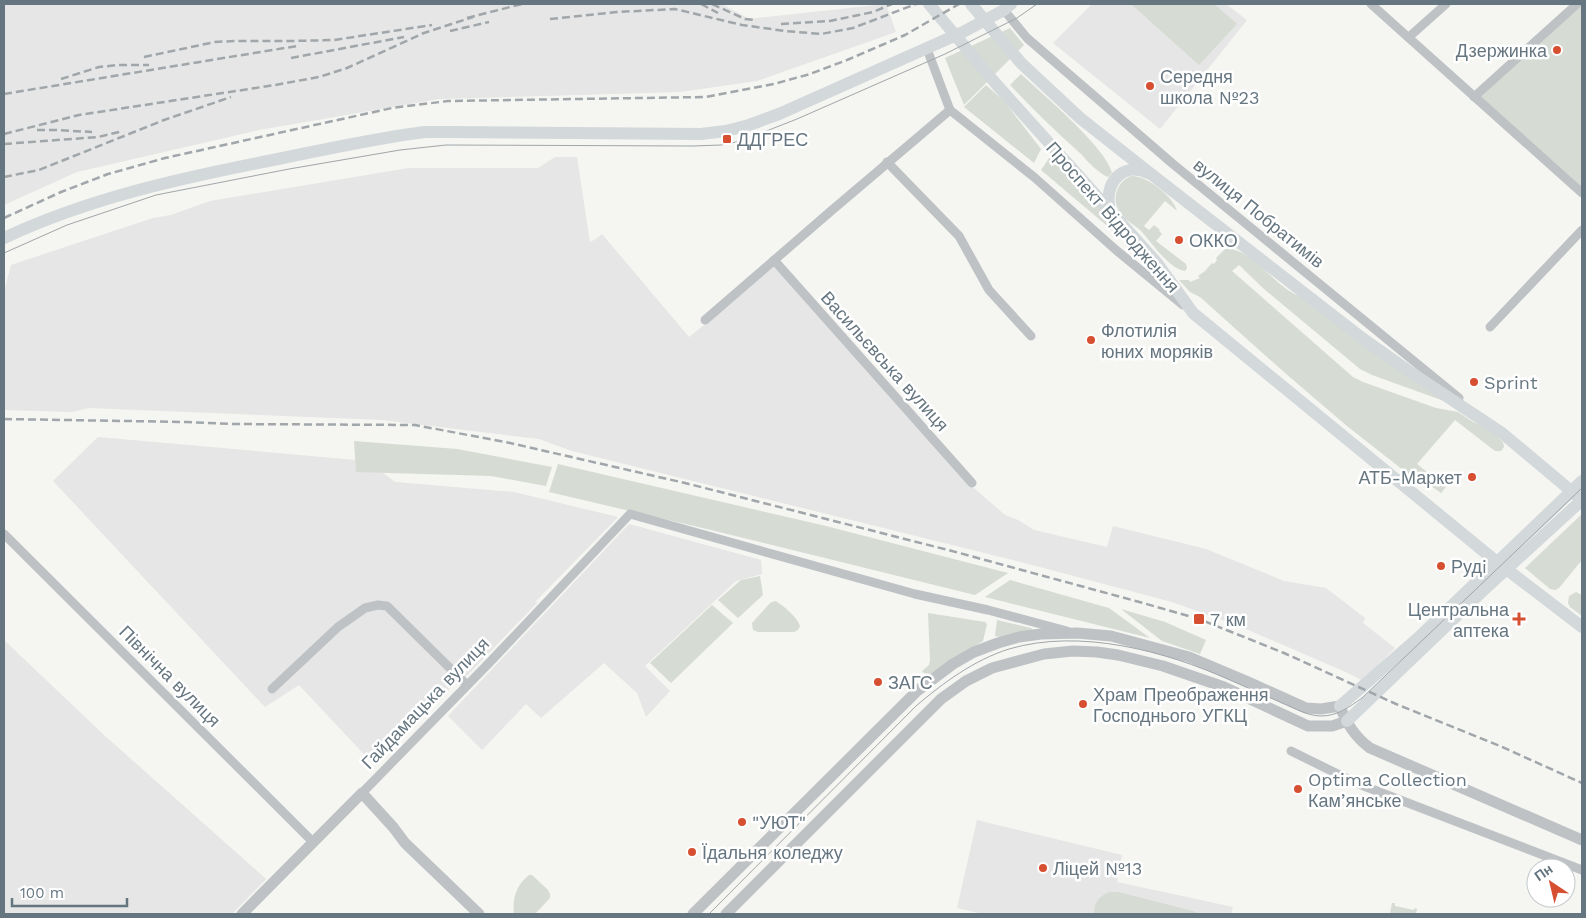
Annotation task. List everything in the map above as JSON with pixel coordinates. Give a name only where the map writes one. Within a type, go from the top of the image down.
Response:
[{"type":"main road","name":"Проспект Відродження","points":[[929,4],[997,85],[1157,263],[1193,313],[1502,565],[1582,627]]},
{"type":"main road","points":[[971,4],[1021,63],[1080,118],[1362,338],[1502,433],[1582,500],[1502,565],[1340,706]]},
{"type":"main road","points":[[4,238],[42,221],[163,183],[225,169],[404,135],[425,132],[701,134],[726,131],[779,114],[927,49],[963,32],[1007,7]]},
{"type":"main road","points":[[1110,210],[1108,192],[1111,184],[1117,177],[1125,172],[1134,170],[1151,174]]},
{"type":"main road","points":[[1346,721],[1502,565],[1582,481]]},
{"type":"street","points":[[1370,4],[1582,193]]},
{"type":"street","points":[[1409,37],[1446,4]]},
{"type":"street","points":[[1474,96],[1577,4]]},
{"type":"street","name":"вулиця Побратимів","points":[[1007,7],[1027,38],[1173,164],[1502,433]]},
{"type":"street","points":[[927,49],[950,110],[1034,177],[1116,250],[1193,313]]},
{"type":"street","points":[[705,320],[887,162],[950,110]]},
{"type":"street","points":[[887,162],[959,236],[989,290],[1031,336]]},
{"type":"street","points":[[1490,327],[1582,230]]},
{"type":"street","name":"Васильєвська вулиця","points":[[774,260],[972,483]]},
{"type":"street","name":"Гайдамацька вулиця","points":[[242,914],[467,685],[630,514],[915,594],[988,610],[1077,633]]},
{"type":"street","name":"Північна вулиця","points":[[4,534],[314,842]]},
{"type":"street","points":[[272,689],[338,627],[365,608],[378,605],[387,606],[467,685]]},
{"type":"street","points":[[693,914],[917,691],[936,676],[974,652],[1019,637],[1041,634],[1077,633],[1112,636],[1188,658],[1306,708],[1322,709],[1340,706],[1352,731],[1360,741],[1370,748],[1582,840]]},
{"type":"street","points":[[726,914],[941,699],[966,681],[992,668],[1044,654],[1073,651],[1104,653],[1163,666],[1224,687],[1308,726],[1332,726],[1346,721]]},
{"type":"street","points":[[1291,751],[1356,783],[1582,870]]},
{"type":"street","points":[[362,792],[393,827],[404,843],[478,914]]},
{"type":"shaded area","points":[[4,4],[722,4],[749,19],[886,4],[896,32],[757,81],[680,92],[439,99],[259,130],[77,172],[4,205]]},
{"type":"shaded area","name":"Середня школа №23","points":[[1092,4],[1226,4],[1247,20],[1160,129],[1053,43]]},
{"type":"shaded area","points":[[1131,4],[1214,4],[1237,24],[1199,65]]},
{"type":"shaded area","name":"Дзержинка","points":[[1582,4],[1582,188],[1480,97]]},
{"type":"shaded area","points":[[1010,28],[1024,45],[964,105],[945,58]]},
{"type":"shaded area","points":[[1021,74],[1072,121],[1098,150],[1112,173],[1108,177],[1093,167],[1010,85]]},
{"type":"shaded area","points":[[986,85],[1004,101],[1041,149],[1034,163],[964,107]]},
{"type":"shaded area","points":[[555,157],[577,157],[590,243],[602,234],[689,337],[774,264],[968,483],[1005,515],[1018,520],[1034,530],[1107,547],[1113,526],[1206,549],[1284,581],[1326,588],[1365,618],[1363,623],[1395,648],[1363,681],[1239,626],[1172,602],[1021,562],[572,451],[539,439],[382,420],[89,408],[72,412],[4,410],[4,292],[11,265],[210,201],[409,168],[538,168]]},
{"type":"shaded area","points":[[1050,157],[1075,184],[1078,182],[1139,249],[1138,252],[1041,170]]},
{"type":"shaded area","points":[[1131,176],[1151,183],[1171,199],[1175,205],[1177,211],[1165,201],[1144,226],[1149,230],[1154,225],[1160,230],[1162,234],[1156,241],[1186,264],[1187,268],[1185,271],[1167,261],[1142,232],[1118,210],[1116,193],[1122,183]]},
{"type":"shaded area","points":[[1225,249],[1242,253],[1251,258],[1284,287],[1294,294],[1306,298],[1455,405],[1360,369],[1264,289],[1239,265],[1232,271],[1353,377],[1436,408],[1458,412],[1490,430],[1503,442],[1504,447],[1501,451],[1495,451],[1455,420],[1417,464],[1446,487],[1441,493],[1420,478],[1417,481],[1347,426],[1200,297],[1190,292],[1179,280],[1189,280],[1190,282],[1200,278],[1198,276],[1212,263],[1214,264],[1217,260],[1216,258]]},
{"type":"shaded area","points":[[98,437],[367,461],[395,482],[514,492],[618,517],[458,685],[455,683],[375,766],[299,685],[265,707],[53,481]]},
{"type":"shaded area","points":[[354,441],[457,449],[552,467],[546,486],[491,476],[356,472]]},
{"type":"shaded area","points":[[558,464],[826,526],[1008,573],[975,595],[549,492]]},
{"type":"shaded area","points":[[1582,514],[1582,560],[1559,588],[1555,590],[1550,589],[1525,568]]},
{"type":"shaded area","points":[[629,524],[761,560],[762,574],[736,581],[645,666],[670,691],[646,717],[637,693],[604,663],[541,718],[526,704],[482,750],[448,716]]},
{"type":"shaded area","points":[[760,576],[763,595],[738,618],[718,600],[741,580]]},
{"type":"shaded area","points":[[1010,580],[1109,608],[1150,638],[985,597]]},
{"type":"shaded area","points":[[1576,592],[1582,595],[1582,616],[1570,607],[1568,603],[1569,596]]},
{"type":"shaded area","points":[[775,601],[786,608],[796,619],[800,626],[798,630],[794,632],[758,632],[753,630],[752,623],[770,603]]},
{"type":"shaded area","points":[[712,605],[733,623],[671,683],[650,663]]},
{"type":"shaded area","points":[[1121,609],[1165,622],[1206,640],[1200,654],[1162,641]]},
{"type":"shaded area","points":[[928,613],[985,622],[987,624],[983,641],[927,676],[922,671],[929,665],[930,660]]},
{"type":"shaded area","points":[[997,620],[1033,630],[1000,637],[995,636]]},
{"type":"shaded area","points":[[4,640],[104,735],[266,879],[232,914],[4,914]]},
{"type":"shaded area","name":"Ліцей №13","points":[[977,820],[1122,855],[1117,882],[1233,907],[1231,914],[983,914],[957,908]]},
{"type":"shaded area","points":[[529,875],[532,875],[548,890],[550,898],[535,914],[514,914],[516,893],[521,883]]},
{"type":"shaded area","points":[[1110,892],[1118,892],[1200,914],[1094,914],[1098,900]]},
{"type":"shaded area","points":[[1392,903],[1395,903],[1395,906],[1417,909],[1416,914],[1390,913]]},
{"type":"tram line","points":[[4,253],[67,225],[156,195],[400,150],[446,145],[693,146],[721,145],[741,141],[797,119],[945,54],[1017,18],[1037,4]]},
{"type":"tram line","points":[[709,914],[916,706],[948,681],[984,659],[1009,649],[1036,643],[1064,641],[1093,642],[1122,646],[1150,652],[1205,669],[1306,713],[1316,716],[1327,716],[1343,710],[1362,698],[1582,488]]},
{"type":"railway","points":[[467,18],[522,4]]},
{"type":"railway","points":[[701,4],[718,13]]},
{"type":"railway","points":[[712,4],[745,19],[754,20]]},
{"type":"railway","points":[[781,24],[830,21],[873,12],[892,4]]},
{"type":"railway","points":[[550,19],[617,12],[675,9],[742,25],[821,34],[853,28],[916,4]]},
{"type":"railway","points":[[4,218],[61,192],[108,174],[165,158],[392,108],[448,101],[706,97],[774,84],[810,74],[905,35],[959,4]]},
{"type":"railway","points":[[4,134],[79,115],[319,77],[347,68],[424,33],[473,17]]},
{"type":"railway","points":[[450,31],[489,22]]},
{"type":"railway","points":[[144,57],[215,42],[334,40],[432,25]]},
{"type":"railway","points":[[291,58],[404,37]]},
{"type":"railway","points":[[4,94],[297,46]]},
{"type":"railway","points":[[61,79],[99,67],[149,65]]},
{"type":"railway","points":[[4,177],[39,170],[164,120],[231,97]]},
{"type":"railway","points":[[37,130],[92,132]]},
{"type":"railway","points":[[4,144],[98,137],[123,131]]},
{"type":"railway","points":[[4,419],[233,424],[415,425],[510,443],[685,483],[952,551],[1199,619],[1284,653],[1396,704],[1500,746],[1582,783]]},
{"type":"place","name":"Дзержинка","points":[[1557,50]]},
{"type":"place","name":"Середня школа №23","points":[[1150,86]]},
{"type":"place","name":"ДДГРЕС","points":[[727,139]]},
{"type":"place","name":"ОККО","points":[[1179,240]]},
{"type":"place","name":"Флотилія юних моряків","points":[[1091,340]]},
{"type":"place","name":"Sprint","points":[[1474,382]]},
{"type":"place","name":"АТБ-Маркет","points":[[1472,477]]},
{"type":"place","name":"Рудi","points":[[1441,566]]},
{"type":"place","name":"7 км","points":[[1199,619]]},
{"type":"place","name":"Центральна аптека","points":[[1519,619]]},
{"type":"place","name":"ЗАГС","points":[[878,682]]},
{"type":"place","name":"Храм Преображення Господнього УГКЦ","points":[[1083,704]]},
{"type":"place","name":"Optima Collection Кам’янське","points":[[1298,789]]},
{"type":"place","name":"\"УЮТ\"","points":[[742,822]]},
{"type":"place","name":"Їдальня коледжу","points":[[692,852]]},
{"type":"place","name":"Ліцей №13","points":[[1043,868]]}]
